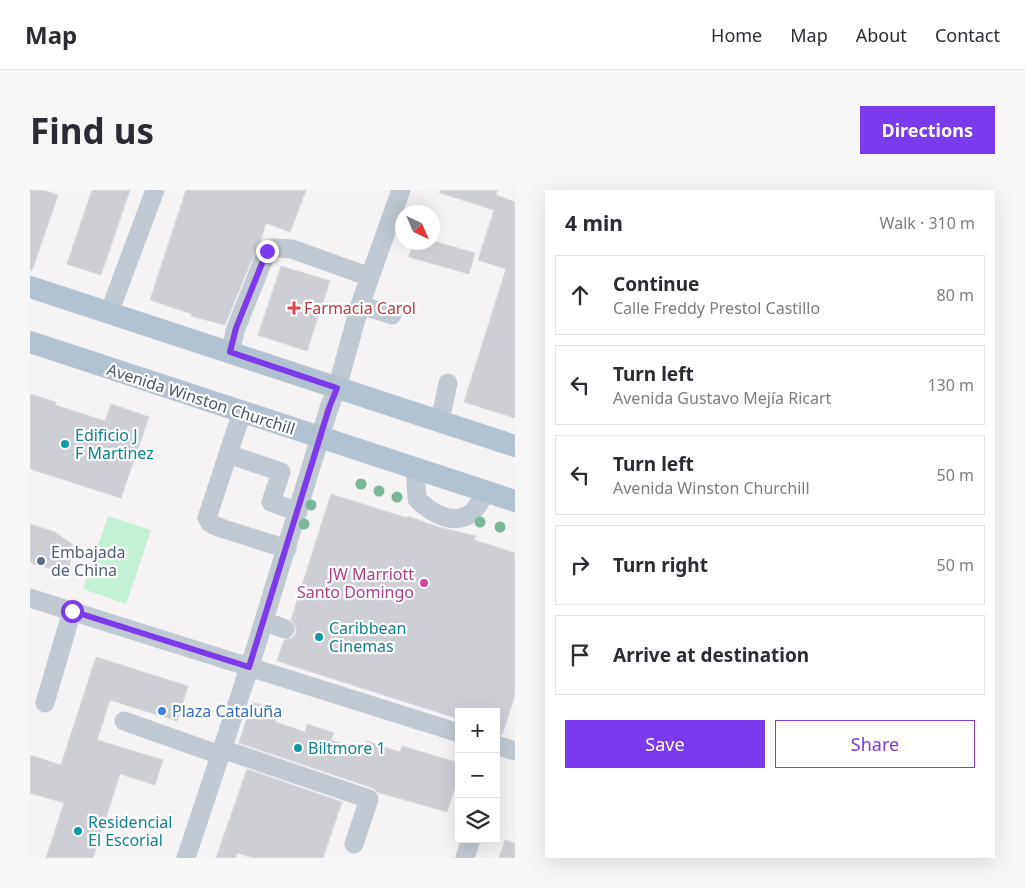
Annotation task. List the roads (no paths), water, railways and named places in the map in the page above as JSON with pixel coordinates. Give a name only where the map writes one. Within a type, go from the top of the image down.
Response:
[{"type":"main road","points":[[30,287],[515,446]]},
{"type":"main road","name":"Avenida Winston Churchill","points":[[30,342],[515,500]]},
{"type":"street","points":[[109,313],[154,190]]},
{"type":"street","points":[[186,858],[287,550],[337,388],[360,305],[400,190]]},
{"type":"street","points":[[230,352],[236,328],[267,251],[275,248],[292,249],[370,277]]},
{"type":"street","points":[[360,305],[392,315]]},
{"type":"street","points":[[440,421],[448,382]]},
{"type":"street","points":[[242,412],[207,518],[218,527],[287,550]]},
{"type":"street","points":[[228,454],[281,472],[271,502],[298,512]]},
{"type":"street","points":[[415,468],[417,499],[427,509],[442,516],[458,518],[471,513],[487,491]]},
{"type":"street","points":[[30,598],[455,732]]},
{"type":"street","points":[[45,704],[72,611]]},
{"type":"street","points":[[264,621],[285,629]]},
{"type":"street","points":[[124,721],[369,799],[354,844]]},
{"type":"street","points":[[465,858],[470,843]]},
{"type":"place","name":"Farmacia Carol","points":[[294,308]]},
{"type":"place","name":"Edificio J F Martinez","points":[[65,444]]},
{"type":"place","name":"Embajada de China","points":[[41,561]]},
{"type":"place","name":"JW Marriott Santo Domingo","points":[[424,583]]},
{"type":"place","name":"Caribbean Cinemas","points":[[319,637]]},
{"type":"place","name":"Plaza Cataluña","points":[[162,711]]},
{"type":"place","name":"Biltmore 1","points":[[298,748]]},
{"type":"place","name":"Residencial El Escorial","points":[[78,831]]}]
